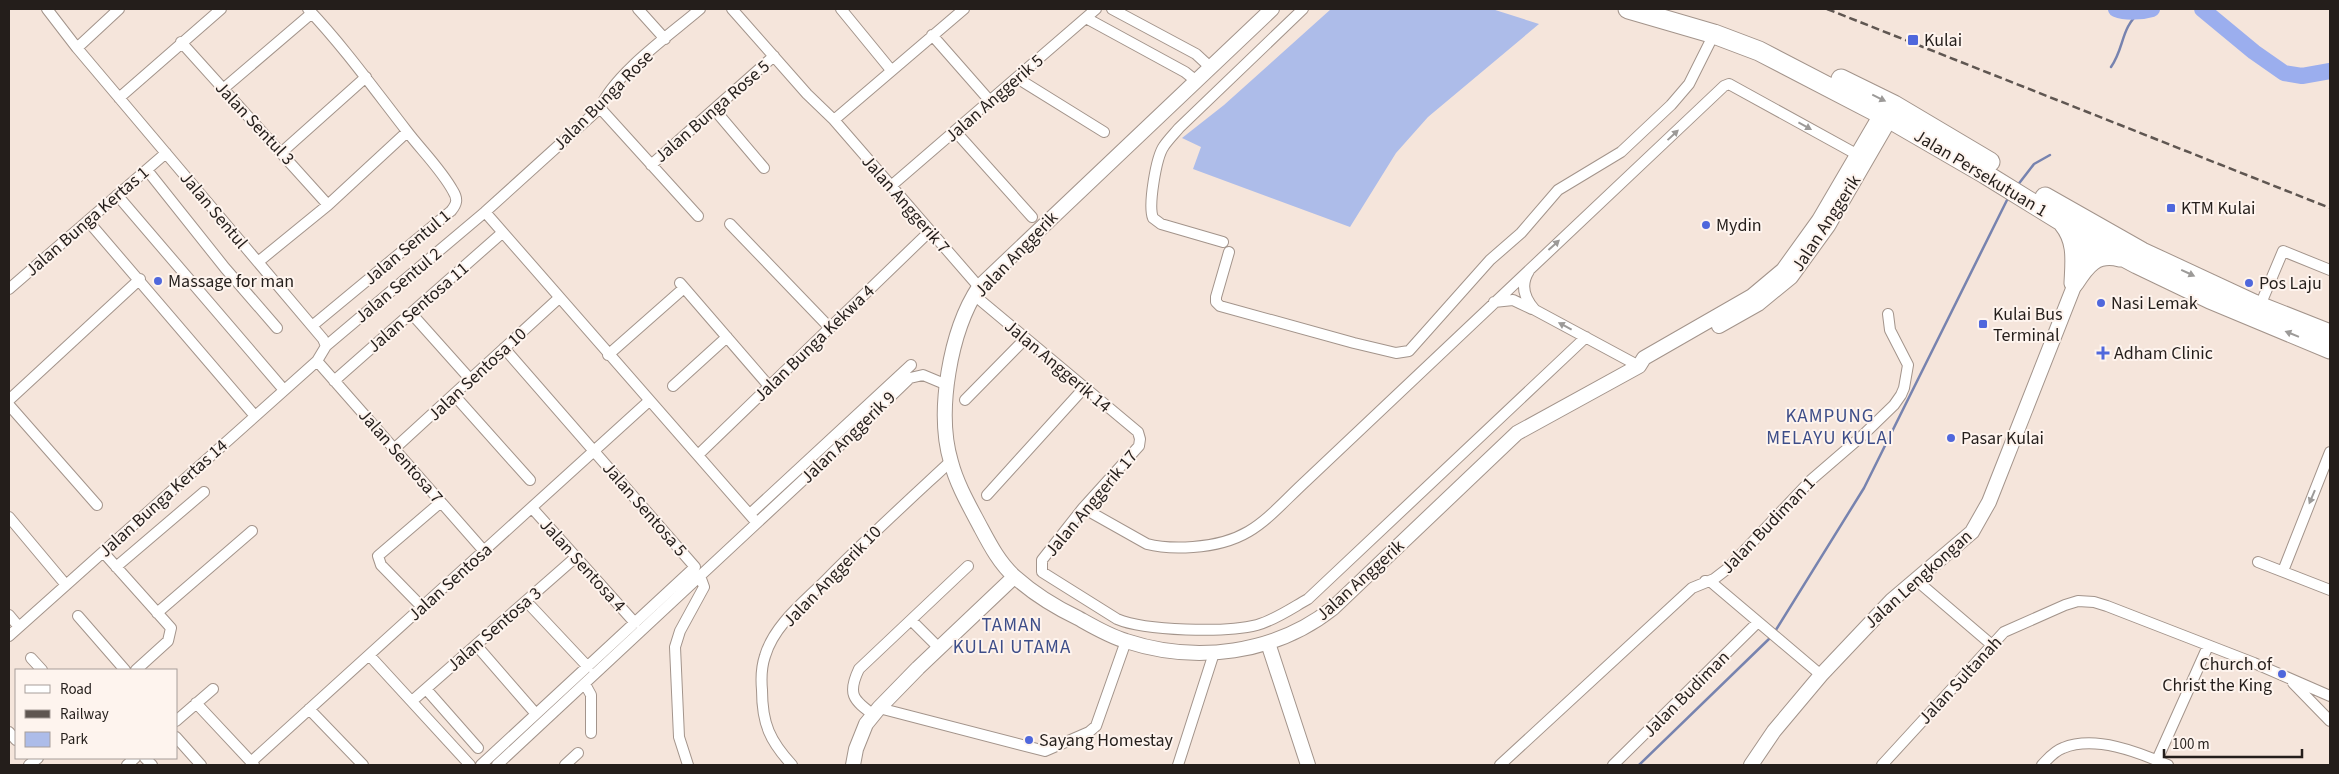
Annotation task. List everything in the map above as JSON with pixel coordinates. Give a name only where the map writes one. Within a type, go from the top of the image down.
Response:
[{"type":"highway","name":"Jalan Persekutuan 1","points":[[1628,9],[1714,34],[1759,51],[2009,182],[2095,234],[2137,264],[2257,312],[2330,334]]},
{"type":"highway","name":"Jalan Persekutuan 1","points":[[1656,9],[1718,26],[1783,51],[1894,105],[2009,182]]},
{"type":"highway","name":"Jalan Persekutuan 1","points":[[2028,193],[2064,223],[2142,252],[2330,349]]},
{"type":"highway","points":[[2064,223],[2070,230],[2074,245],[2074,283]]},
{"type":"highway","points":[[2074,283],[2086,265],[2095,257],[2119,256],[2137,264]]},
{"type":"street","name":"Jalan Sentul","points":[[47,9],[77,48],[323,339],[326,346]]},
{"type":"street","points":[[77,48],[120,9]]},
{"type":"street","points":[[119,98],[221,9]]},
{"type":"street","points":[[638,9],[665,39]]},
{"type":"street","name":"Jalan Bunga Rose","points":[[485,212],[600,108],[604,98],[626,72],[700,9]]},
{"type":"street","name":"Jalan Anggerik 7","points":[[732,9],[807,94],[834,120],[891,186],[976,291]]},
{"type":"street","points":[[841,9],[892,70]]},
{"type":"street","points":[[834,120],[964,9]]},
{"type":"street","name":"Jalan Anggerik 5","points":[[891,186],[1096,9]]},
{"type":"street","points":[[1112,9],[1196,54],[1210,67]]},
{"type":"street","name":"Jalan Anggerik","points":[[1272,9],[1195,80],[976,291],[960,325],[954,345],[947,385],[946,414],[950,462],[968,504],[994,551],[1014,577],[1040,598],[1126,641],[1167,650],[1214,653],[1252,648],[1301,630],[1333,608],[1517,433],[1639,366],[1644,358],[1755,300],[1791,277],[1828,226],[1885,117]]},
{"type":"street","points":[[1223,242],[1161,224],[1153,218],[1151,209],[1158,158],[1164,146],[1180,128],[1302,9]]},
{"type":"street","points":[[222,89],[310,11],[366,77],[407,132],[328,205],[258,262]]},
{"type":"street","points":[[1086,18],[1185,72],[1195,80]]},
{"type":"street","points":[[1229,252],[1216,297],[1216,302],[1220,306],[1396,353],[1410,351],[1490,260],[1521,234],[1558,190],[1621,152],[1671,105],[1689,84],[1714,34]]},
{"type":"street","points":[[932,35],[990,101]]},
{"type":"street","name":"Jalan Sentul 3","points":[[181,42],[328,205]]},
{"type":"street","name":"Jalan Bunga Rose 5","points":[[651,165],[774,56]]},
{"type":"street","points":[[282,152],[366,77]]},
{"type":"street","points":[[1017,78],[1104,132]]},
{"type":"street","points":[[1083,508],[1147,544],[1156,547],[1214,545],[1245,535],[1307,480],[1493,302],[1724,86],[1729,84],[1858,155]]},
{"type":"street","points":[[600,108],[698,216]]},
{"type":"street","points":[[714,109],[764,168]]},
{"type":"street","name":"Jalan Anggerik","points":[[1755,300],[1783,270],[1820,220],[1858,155],[1885,117]]},
{"type":"street","points":[[955,131],[1032,217]]},
{"type":"street","name":"Jalan Sentul 1","points":[[312,326],[456,205],[453,191],[407,132]]},
{"type":"street","name":"Jalan Bunga Kertas 1","points":[[9,289],[166,153]]},
{"type":"street","points":[[147,170],[225,268],[277,328]]},
{"type":"street","points":[[117,196],[284,390]]},
{"type":"street","points":[[485,212],[608,355],[757,523]]},
{"type":"street","name":"Jalan Sentul 2","points":[[317,361],[326,346],[485,212]]},
{"type":"street","points":[[88,221],[140,279],[255,416]]},
{"type":"street","points":[[730,224],[830,328]]},
{"type":"street","name":"Jalan Bunga Kekwa 4","points":[[698,455],[929,232]]},
{"type":"street","name":"Jalan Sentosa 11","points":[[334,381],[502,233]]},
{"type":"street","name":"Jalan Lengkongan","points":[[1750,765],[1774,731],[1821,675],[1869,623],[1972,532],[1982,517],[2095,234]]},
{"type":"street","points":[[2257,312],[2283,251],[2330,270]]},
{"type":"street","points":[[1534,264],[1526,276],[1524,288],[1526,299],[1534,310]]},
{"type":"street","points":[[9,400],[140,279]]},
{"type":"street","points":[[608,355],[682,285],[769,386]]},
{"type":"street","name":"Jalan Anggerik 14","points":[[976,291],[1025,339],[1138,432],[1140,439]]},
{"type":"street","name":"Jalan Sentosa 10","points":[[394,449],[559,298]]},
{"type":"street","points":[[1493,302],[1513,300],[1639,366]]},
{"type":"street","points":[[411,313],[470,379]]},
{"type":"street","name":"Jalan Budiman 1","points":[[1500,765],[1692,588],[1705,581],[1714,579],[1727,568],[1811,480],[1862,436],[1894,405],[1904,388],[1908,365],[1890,330],[1888,314]]},
{"type":"street","points":[[673,386],[726,337]]},
{"type":"street","name":"Jalan Anggerik 17","points":[[1140,439],[1139,446],[1083,508],[1042,560],[1042,572],[1124,622],[1210,630],[1248,627],[1266,621],[1308,598],[1586,337]]},
{"type":"street","points":[[965,400],[1025,339]]},
{"type":"street","name":"Jalan Sentosa 5","points":[[504,348],[698,572]]},
{"type":"street","name":"Jalan Bunga Kertas 14","points":[[9,636],[317,361]]},
{"type":"street","name":"Jalan Sentosa 7","points":[[317,361],[484,551]]},
{"type":"street","points":[[750,514],[911,365]]},
{"type":"street","name":"Jalan Anggerik 9","points":[[698,572],[757,523],[910,378],[923,375],[947,385]]},
{"type":"street","points":[[987,495],[1084,388]]},
{"type":"street","points":[[454,394],[530,480]]},
{"type":"street","name":"Jalan Sentosa","points":[[253,764],[310,709],[649,401]]},
{"type":"street","points":[[9,405],[97,505]]},
{"type":"street","points":[[2283,571],[2330,452]]},
{"type":"street","name":"Jalan Anggerik 10","points":[[792,765],[771,738],[762,712],[762,670],[770,643],[798,608],[871,535],[950,462]]},
{"type":"street","points":[[116,568],[204,492]]},
{"type":"street","points":[[422,608],[381,565],[378,556],[441,502]]},
{"type":"street","name":"Jalan Sentosa 4","points":[[532,508],[635,623]]},
{"type":"street","points":[[9,517],[66,585]]},
{"type":"street","points":[[157,613],[252,532]]},
{"type":"street","points":[[103,552],[171,628],[168,641],[137,669]]},
{"type":"street","name":"Jalan Sentosa 3","points":[[412,702],[576,557]]},
{"type":"street","points":[[2258,562],[2330,590]]},
{"type":"street","points":[[968,566],[860,669],[853,682],[852,693],[855,700],[877,712],[1038,750],[1052,749],[1090,732],[1096,726],[1126,641]]},
{"type":"street","points":[[481,765],[635,623],[698,572]]},
{"type":"street","points":[[497,765],[585,684],[698,572]]},
{"type":"street","points":[[688,765],[679,737],[675,647],[680,631],[704,587],[698,572]]},
{"type":"street","points":[[853,765],[862,733],[877,712],[1014,577]]},
{"type":"street","points":[[1916,580],[1992,644]]},
{"type":"street","points":[[1705,581],[1711,582],[1821,675]]},
{"type":"street","points":[[526,601],[588,667]]},
{"type":"street","name":"Jalan Sultanah","points":[[1882,765],[2004,632],[2040,615],[2078,601],[2094,602],[2107,606],[2254,663],[2330,696]]},
{"type":"street","points":[[9,615],[19,626]]},
{"type":"street","points":[[78,616],[125,669]]},
{"type":"street","points":[[910,620],[940,648]]},
{"type":"street","name":"Jalan Budiman","points":[[1613,765],[1758,622]]},
{"type":"street","points":[[1268,643],[1308,765]]},
{"type":"street","points":[[476,645],[536,714]]},
{"type":"street","points":[[2157,760],[2208,646]]},
{"type":"street","points":[[1178,765],[1214,653]]},
{"type":"street","points":[[369,655],[470,765]]},
{"type":"street","points":[[31,658],[41,669]]},
{"type":"street","points":[[2289,679],[2330,721]]},
{"type":"street","points":[[585,684],[591,695],[591,733]]},
{"type":"street","points":[[178,719],[213,689]]},
{"type":"street","points":[[426,689],[478,748]]},
{"type":"street","points":[[196,703],[253,764]]},
{"type":"street","points":[[310,709],[363,765]]},
{"type":"street","points":[[178,739],[201,765]]},
{"type":"street","points":[[2042,765],[2062,748],[2079,744],[2115,747],[2168,765]]},
{"type":"street","points":[[565,765],[578,753]]},
{"type":"green space","points":[[1331,9],[1492,9],[1539,24],[1428,117],[1396,153],[1350,227],[1193,169],[1201,147],[1182,138],[1224,105]]},
{"type":"waterway","points":[[2116,9],[2134,12],[2152,9]]},
{"type":"waterway","points":[[2202,9],[2254,52],[2284,73],[2302,76],[2330,71]]},
{"type":"waterway","points":[[2111,67],[2119,52],[2129,24],[2141,11]]},
{"type":"waterway","points":[[2017,186],[2034,164],[2050,155]]},
{"type":"waterway","points":[[1774,633],[1864,488],[2009,196]]},
{"type":"waterway","points":[[1639,765],[1771,637]]},
{"type":"railway","points":[[1827,9],[2330,208]]},
{"type":"place","name":"Kulai","points":[[1913,40]]},
{"type":"place","name":"KTM Kulai","points":[[2171,208]]},
{"type":"place","name":"Mydin","points":[[1706,225]]},
{"type":"place","name":"Massage for man","points":[[158,281]]},
{"type":"place","name":"Pos Laju","points":[[2249,283]]},
{"type":"place","name":"Nasi Lemak","points":[[2101,303]]},
{"type":"place","name":"Kulai Bus Terminal","points":[[1983,324]]},
{"type":"place","name":"Adham Clinic","points":[[2103,353]]},
{"type":"place","name":"Pasar Kulai","points":[[1951,438]]},
{"type":"place","name":"Church of Christ the King","points":[[2282,674]]},
{"type":"place","name":"Sayang Homestay","points":[[1029,740]]},
{"type":"district","name":"KAMPUNG MELAYU KULAI","points":[[1830,426]]},
{"type":"district","name":"TAMAN KULAI UTAMA","points":[[1012,635]]}]
